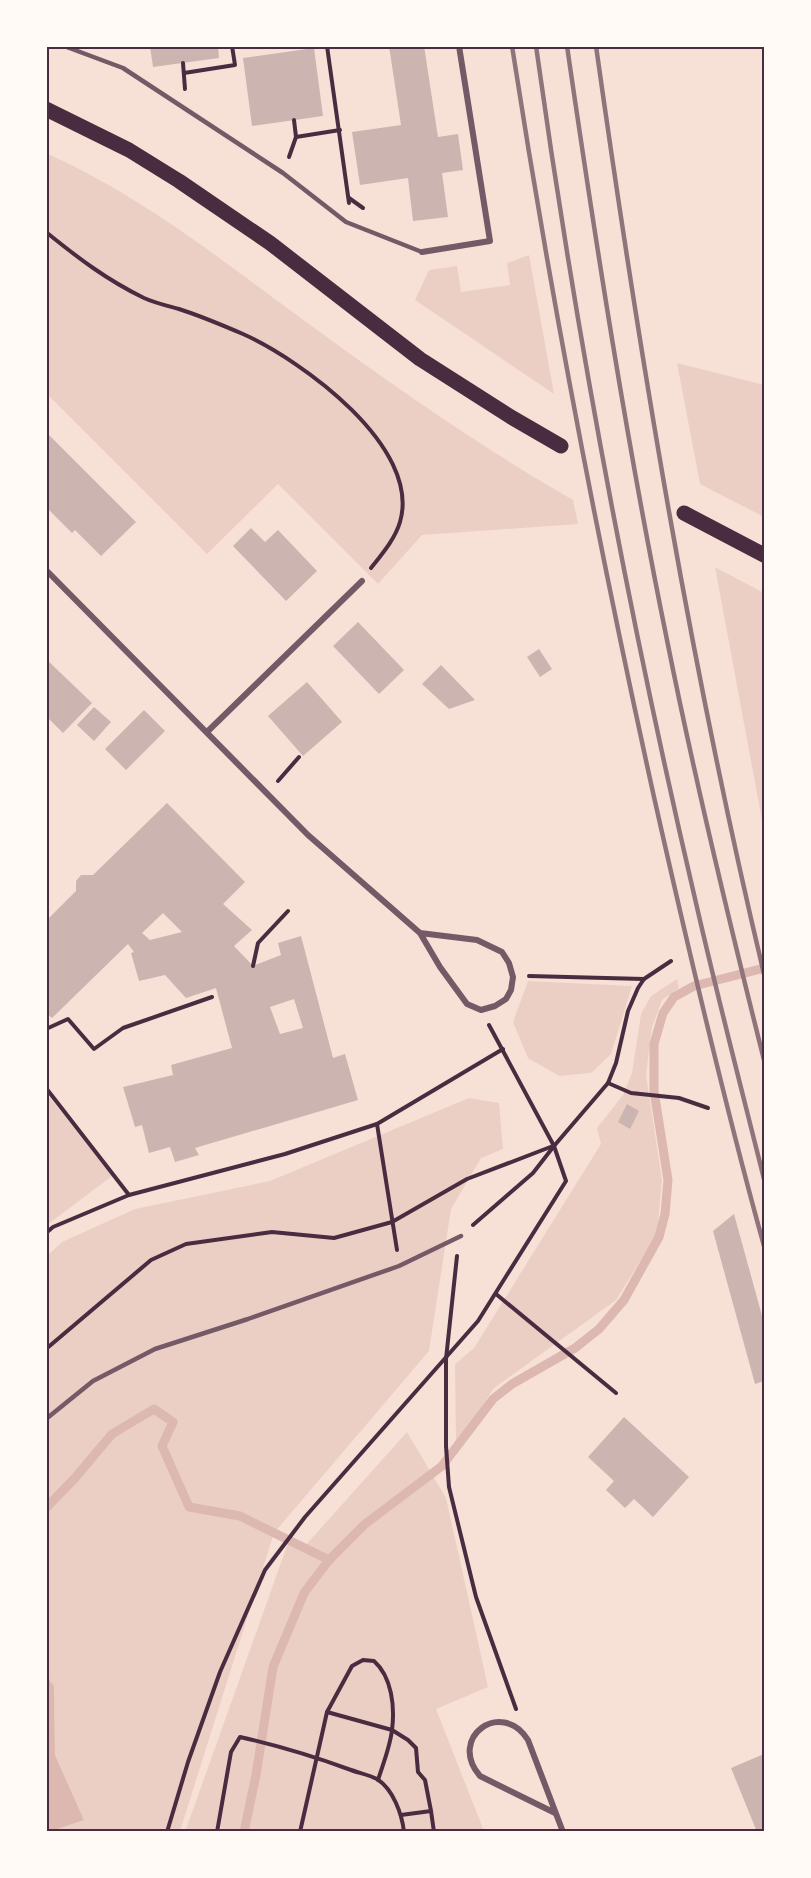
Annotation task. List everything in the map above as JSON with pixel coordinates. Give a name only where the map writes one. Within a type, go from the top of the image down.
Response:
[{"type":"main road","points":[[46,109],[129,150],[179,181],[270,243],[420,359],[561,446]]},
{"type":"main road","points":[[684,513],[765,555]]},
{"type":"street","points":[[422,252],[490,241],[459,46]]},
{"type":"street","points":[[46,570],[308,835],[420,933],[440,967],[467,1004],[481,1010],[495,1006],[506,999],[511,990],[513,977],[509,963],[502,952],[477,940],[420,933]]},
{"type":"street","points":[[207,732],[362,580]]},
{"type":"street","points":[[555,1813],[480,1776],[469,1759],[472,1739],[477,1731],[485,1725],[505,1722],[514,1725],[522,1732],[528,1740],[563,1832]]},
{"type":"lane","points":[[64,46],[123,68],[283,174],[346,222],[422,252]]},
{"type":"lane","points":[[46,1419],[93,1381],[155,1349],[399,1266],[460,1236]]},
{"type":"path","points":[[184,73],[235,65],[232,46]]},
{"type":"path","points":[[327,46],[349,198],[346,222]]},
{"type":"path","points":[[283,174],[296,137],[294,120]]},
{"type":"path","points":[[296,137],[340,130]]},
{"type":"path","points":[[46,232],[109,280],[147,300],[182,310],[244,335],[275,351],[309,373],[347,405],[367,427],[392,462],[402,491],[401,520],[391,543],[362,580]]},
{"type":"path","points":[[267,793],[299,757]]},
{"type":"path","points":[[253,966],[258,943],[288,911]]},
{"type":"path","points":[[528,1740],[476,1597],[449,1487],[446,1446],[446,1359],[460,1236],[533,1173],[608,1083],[616,1062],[628,1011],[638,988],[644,980],[671,960]]},
{"type":"path","points":[[513,977],[644,980]]},
{"type":"path","points":[[46,1029],[68,1019],[94,1049],[123,1028],[212,997]]},
{"type":"path","points":[[167,1832],[188,1762],[220,1672],[266,1570],[300,1524],[478,1321],[566,1181],[554,1146],[481,1010]]},
{"type":"path","points":[[46,1233],[53,1227],[129,1195],[285,1154],[377,1124],[503,1049]]},
{"type":"path","points":[[608,1083],[631,1093],[674,1098],[708,1108]]},
{"type":"path","points":[[46,1088],[129,1195]]},
{"type":"path","points":[[377,1124],[399,1266]]},
{"type":"path","points":[[46,1349],[151,1260],[186,1244],[272,1232],[334,1238],[392,1222],[467,1179],[554,1146]]},
{"type":"path","points":[[496,1294],[616,1393]]},
{"type":"path","points":[[300,1832],[327,1712],[352,1666],[363,1660],[374,1661],[384,1670],[391,1694],[392,1730],[378,1780]]},
{"type":"path","points":[[327,1712],[392,1730],[416,1748],[418,1772],[425,1780],[434,1832]]},
{"type":"path","points":[[217,1832],[231,1752],[240,1737],[284,1746],[378,1780],[393,1798],[401,1815],[404,1832]]},
{"type":"path","points":[[401,1815],[431,1811]]},
{"type":"shaded area","points":[[46,153],[108,185],[167,221],[423,405],[497,454],[573,500],[578,524],[422,535],[378,584],[278,484],[207,554],[47,394]]},
{"type":"shaded area","points":[[529,255],[554,394],[415,300],[429,270],[457,266],[461,292],[510,285],[507,263]]},
{"type":"shaded area","points":[[677,363],[764,385],[764,517],[700,484]]},
{"type":"shaded area","points":[[715,567],[764,593],[764,831]]},
{"type":"shaded area","points":[[677,979],[679,988],[662,1000],[652,1027],[646,1075],[662,1180],[657,1234],[616,1300],[494,1388],[456,1445],[455,1364],[474,1348],[601,1144],[597,1128],[623,1095],[632,1073],[641,1014],[651,996]]},
{"type":"shaded area","points":[[528,981],[632,986],[611,1054],[591,1073],[559,1076],[528,1058],[513,1022]]},
{"type":"shaded area","points":[[47,1094],[112,1176],[47,1225]]},
{"type":"shaded area","points":[[469,1098],[499,1103],[503,1149],[481,1158],[451,1209],[429,1351],[274,1533],[180,1831],[52,1831],[84,1820],[55,1755],[54,1686],[47,1675],[46,1257],[62,1242],[135,1209],[270,1181]]},
{"type":"shaded area","points":[[407,1432],[446,1498],[488,1687],[436,1709],[484,1831],[185,1832],[288,1543],[304,1547]]},
{"type":"shaded area","points":[[46,1675],[54,1686],[55,1755],[84,1820],[52,1831],[46,1831]]},
{"type":"building","points":[[150,46],[218,46],[219,58],[153,67]]},
{"type":"building","points":[[389,46],[424,46],[438,137],[458,134],[463,170],[442,173],[448,217],[413,221],[408,178],[360,185],[352,132],[401,125]]},
{"type":"building","points":[[314,48],[323,116],[252,126],[243,58]]},
{"type":"building","points":[[46,432],[136,522],[101,556],[75,530],[72,533],[46,507]]},
{"type":"building","points":[[251,528],[265,542],[278,530],[317,571],[286,601],[233,546]]},
{"type":"building","points":[[358,622],[404,670],[379,694],[333,646]]},
{"type":"building","points":[[539,649],[552,669],[540,677],[527,657]]},
{"type":"building","points":[[46,659],[92,703],[63,733],[46,716]]},
{"type":"building","points":[[441,665],[475,700],[449,709],[422,684]]},
{"type":"building","points":[[307,682],[342,722],[303,756],[268,716]]},
{"type":"building","points":[[94,707],[111,722],[94,741],[77,725]]},
{"type":"building","points":[[144,710],[165,731],[126,770],[105,749]]},
{"type":"building","points":[[167,803],[245,882],[223,904],[252,930],[234,946],[253,966],[281,955],[278,943],[301,936],[333,1058],[345,1054],[358,1100],[195,1148],[199,1155],[175,1162],[170,1147],[149,1153],[142,1125],[135,1127],[123,1087],[173,1075],[171,1065],[232,1048],[216,988],[186,998],[165,975],[139,981],[131,953],[134,952],[128,944],[52,1018],[46,1013],[46,921],[76,891],[76,881],[81,875],[93,875]],"holes":[[[163,913],[182,932],[150,940],[142,933]],[[294,999],[303,1028],[280,1034],[270,1007]]]},
{"type":"building","points":[[627,1104],[639,1111],[630,1129],[618,1122]]},
{"type":"building","points":[[734,1214],[764,1323],[764,1381],[755,1384],[713,1231]]},
{"type":"building","points":[[624,1417],[689,1477],[653,1517],[634,1499],[625,1508],[606,1490],[614,1481],[588,1457]]},
{"type":"building","points":[[764,1754],[764,1832],[757,1832],[731,1768]]},
{"type":"waterway","points":[[244,1832],[256,1775],[273,1667],[304,1593],[329,1560],[365,1524],[442,1466],[493,1399],[512,1384],[575,1348],[599,1329],[624,1300],[659,1237],[665,1214],[668,1180],[654,1091],[654,1044],[663,1013],[674,997],[694,986],[764,968]]},
{"type":"waterway","points":[[46,1508],[112,1434],[154,1409],[173,1422],[162,1446],[189,1507],[240,1516],[329,1560]]},
{"type":"railway","points":[[512,46],[560,329],[595,516],[634,704],[706,1023],[764,1246]]},
{"type":"railway","points":[[536,46],[587,369],[627,584],[696,903],[764,1179]]},
{"type":"railway","points":[[567,46],[613,344],[652,566],[701,798],[764,1060]]},
{"type":"railway","points":[[596,46],[649,396],[669,512],[713,744],[764,974]]}]
